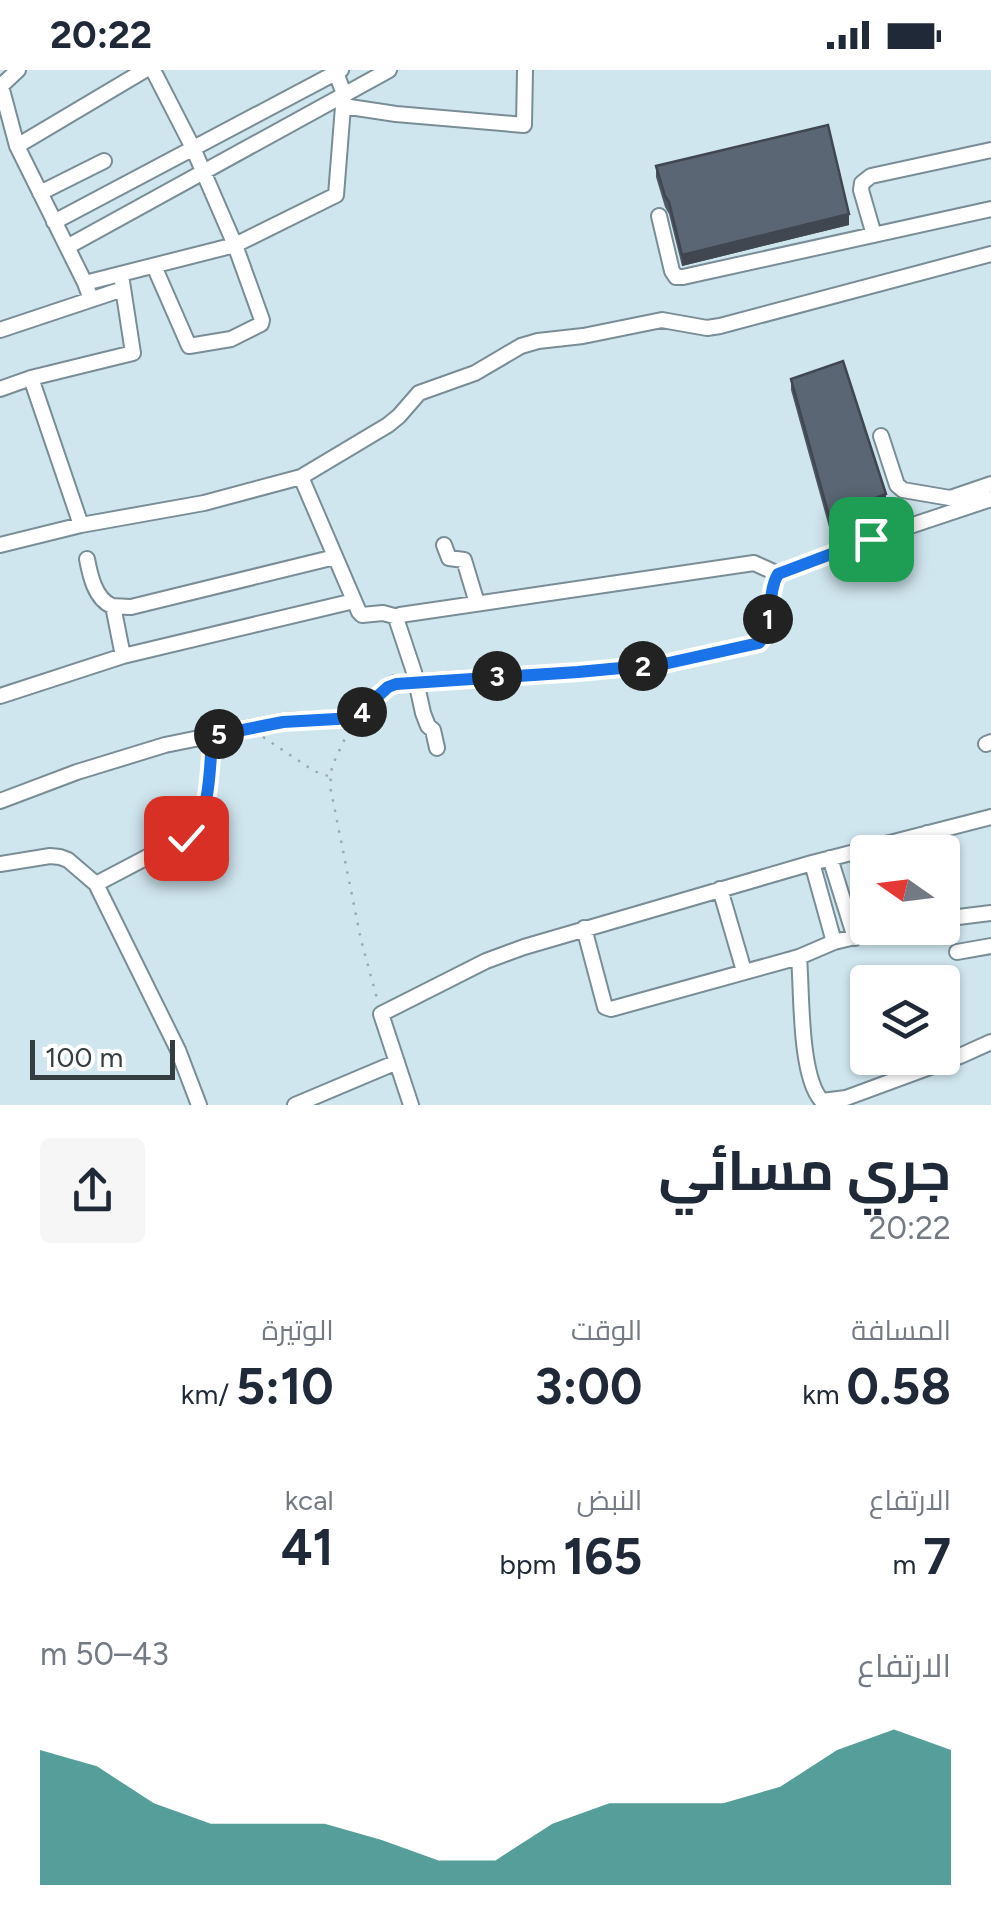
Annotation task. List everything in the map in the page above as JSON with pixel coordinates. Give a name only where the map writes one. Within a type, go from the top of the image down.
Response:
[{"type":"street","points":[[18,70],[1,85],[6,126],[90,299]]},
{"type":"street","points":[[17,146],[145,70]]},
{"type":"street","points":[[153,70],[194,148],[262,320],[258,326],[231,339],[189,346],[154,266]]},
{"type":"street","points":[[67,248],[202,171],[344,100],[390,70]]},
{"type":"street","points":[[344,100],[396,114],[524,125],[525,70]]},
{"type":"street","points":[[0,330],[90,299],[154,266],[235,245],[336,195],[344,100],[338,71],[54,222]]},
{"type":"street","points":[[874,236],[861,190],[870,176],[991,150]]},
{"type":"street","points":[[40,192],[104,161]]},
{"type":"street","points":[[658,216],[672,271],[683,277],[991,209]]},
{"type":"street","points":[[0,545],[80,525],[204,503],[301,477],[400,416],[419,393],[475,373],[520,346],[662,320],[706,328],[720,326],[991,254]]},
{"type":"street","points":[[85,283],[122,282]]},
{"type":"street","points":[[0,389],[134,354],[122,282]]},
{"type":"street","points":[[31,378],[80,525]]},
{"type":"street","points":[[880,436],[897,484],[903,490],[950,498],[991,484]]},
{"type":"street","points":[[301,477],[362,615],[384,613],[398,617],[754,563],[778,574]]},
{"type":"street","points":[[0,801],[165,745],[283,722],[354,718],[396,684],[664,664],[759,643],[766,636],[773,582],[778,574],[991,499]]},
{"type":"street","points":[[444,546],[449,558],[464,560],[478,603]]},
{"type":"street","points":[[86,559],[101,598],[113,606],[130,607],[335,557]]},
{"type":"street","points":[[0,696],[124,656],[354,601]]},
{"type":"street","points":[[113,606],[124,656]]},
{"type":"street","points":[[398,617],[437,748]]},
{"type":"street","points":[[96,884],[192,833],[199,824],[206,792],[212,736]]},
{"type":"street","points":[[411,1105],[381,1014],[486,961],[720,889],[991,817]]},
{"type":"street","points":[[0,864],[60,857],[96,884],[178,1050],[199,1105]]},
{"type":"street","points":[[830,858],[850,925]]},
{"type":"street","points":[[812,863],[834,942]]},
{"type":"street","points":[[720,889],[744,971]]},
{"type":"street","points":[[960,917],[991,913]]},
{"type":"street","points":[[584,928],[607,1009],[799,957],[850,939]]},
{"type":"street","points":[[958,952],[991,946]]},
{"type":"street","points":[[799,957],[806,1062],[822,1101],[846,1098],[991,1042]]},
{"type":"street","points":[[295,1105],[397,1062]]},
{"type":"path","points":[[354,718],[330,776],[361,940],[381,1014]]},
{"type":"path","points":[[258,726],[262,736],[314,772],[330,776]]},
{"type":"building","points":[[828,125],[849,214],[682,255],[656,166]]},
{"type":"building","points":[[843,361],[886,494],[829,516],[791,379]]},
{"type":"route","points":[[186,838],[199,824],[209,780],[212,736],[283,722],[354,718],[396,684],[664,664],[759,643],[766,636],[773,582],[778,574],[871,539]]}]
